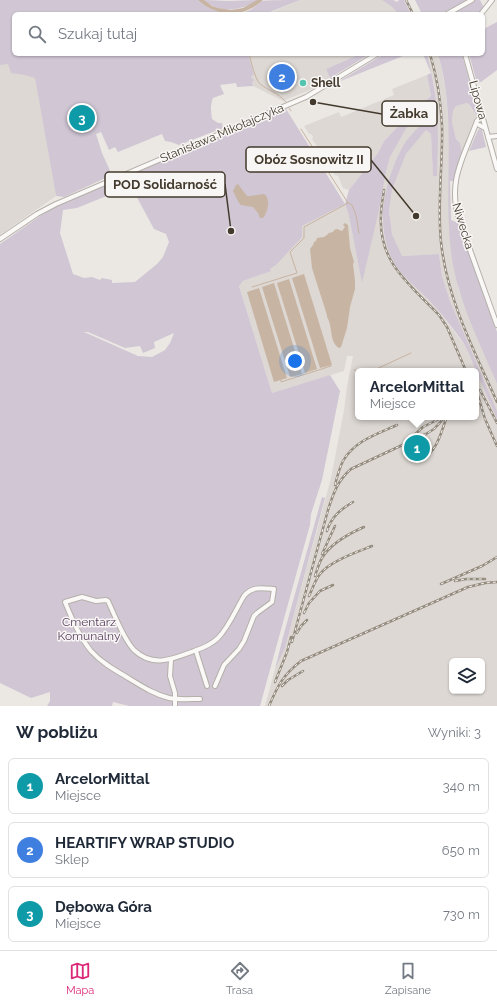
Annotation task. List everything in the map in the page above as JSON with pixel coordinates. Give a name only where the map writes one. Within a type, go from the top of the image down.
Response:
[{"type":"street","points":[[451,12],[472,0]]},
{"type":"street","points":[[483,12],[492,0]]},
{"type":"street","name":"Stanisława Mikołajczyka","points":[[0,240],[37,214],[56,204],[306,97],[375,56]]},
{"type":"street","name":"Lipowa","points":[[466,56],[497,169]]},
{"type":"street","points":[[477,126],[483,120]]},
{"type":"street","points":[[477,126],[485,128]]},
{"type":"street","name":"Niwecka","points":[[477,126],[458,167],[455,188],[455,206],[497,325]]},
{"type":"street","points":[[488,137],[497,136]]},
{"type":"street","points":[[200,699],[175,699],[162,695],[147,689],[102,661],[91,650],[80,635],[65,602],[82,597],[96,602],[108,601],[127,642],[133,650],[143,657],[163,661],[171,660],[210,645],[218,638],[227,626],[248,591],[258,588],[274,589],[272,602],[254,616],[244,641],[224,665],[215,686]]},
{"type":"street","points":[[196,651],[207,686]]},
{"type":"street","points":[[171,660],[170,676],[175,706]]},
{"type":"shaded area","points":[[198,0],[204,0],[212,6],[218,8],[231,10],[243,8],[257,0],[263,0],[243,12],[219,12]]},
{"type":"shaded area","points":[[300,0],[382,0],[397,12],[272,12]]},
{"type":"shaded area","points":[[0,41],[12,52],[12,56],[31,56],[56,196],[0,235]]},
{"type":"shaded area","points":[[249,56],[355,56],[326,69],[330,78],[310,90],[283,101],[253,86],[251,78],[254,73]]},
{"type":"shaded area","points":[[427,56],[438,56],[446,93],[449,131],[450,233],[459,291],[497,384],[497,706],[265,706],[275,669],[285,648],[331,478],[353,356],[347,356],[344,371],[272,393],[239,286],[243,281],[270,271],[270,269],[276,265],[302,226],[345,204],[349,216],[362,282],[390,157],[406,129],[417,117],[436,101],[434,84]],"holes":[[[437,110],[437,176],[433,175],[431,134],[426,130],[406,154],[392,190],[389,212],[392,234],[401,256],[439,254],[442,276],[450,301],[469,347],[466,347],[436,308],[400,271],[386,242],[383,230],[382,220],[388,183],[401,150],[426,119]]]},
{"type":"shaded area","points":[[427,75],[431,96],[412,112],[384,141],[378,153],[349,190],[343,188],[339,178],[337,175],[336,176],[324,155],[312,139],[313,137],[304,126],[339,112],[341,117],[346,115],[394,95],[392,89]]},
{"type":"shaded area","points":[[467,103],[478,116],[462,152],[460,143],[456,139],[452,122],[453,111],[456,106]]},
{"type":"shaded area","points":[[238,184],[247,196],[264,194],[266,196],[268,199],[268,205],[263,218],[260,218],[253,207],[241,205],[239,203],[233,191]]},
{"type":"shaded area","points":[[345,223],[348,225],[350,248],[354,262],[355,289],[350,307],[347,328],[341,347],[339,348],[332,338],[329,321],[312,268],[310,249],[317,238],[324,237],[337,229],[342,231],[345,227],[343,225]]},
{"type":"shaded area","points":[[304,274],[332,365],[320,368],[292,278]]},
{"type":"shaded area","points":[[289,279],[317,369],[305,373],[277,283]]},
{"type":"shaded area","points":[[274,283],[302,374],[290,377],[262,287]]},
{"type":"shaded area","points":[[259,288],[287,378],[274,382],[247,292]]},
{"type":"green space","points":[[0,0],[198,0],[219,12],[12,12],[12,56],[249,56],[254,74],[251,77],[254,80],[252,82],[253,86],[237,87],[236,83],[220,85],[224,94],[213,98],[211,111],[212,119],[218,123],[222,123],[223,128],[179,145],[165,141],[162,134],[118,152],[115,147],[109,150],[101,132],[96,134],[102,153],[112,175],[64,197],[56,196],[35,78],[11,73],[8,64],[0,65]]},
{"type":"green space","points":[[204,0],[257,0],[238,9],[223,9]]},
{"type":"green space","points":[[300,0],[270,12],[243,12],[250,10],[262,1]]},
{"type":"green space","points":[[382,0],[393,0],[397,2],[399,0],[404,0],[410,12],[397,12]]},
{"type":"green space","points":[[415,0],[480,0],[484,8],[481,12],[421,12]]},
{"type":"green space","points":[[497,22],[497,70],[481,82],[477,83],[470,56],[485,56],[485,29]]},
{"type":"green space","points":[[355,56],[367,56],[330,78],[326,69]]},
{"type":"green space","points":[[381,56],[403,56],[338,82]]},
{"type":"green space","points":[[424,56],[427,56],[432,77],[436,101],[417,117],[406,129],[390,157],[362,283],[349,216],[345,204],[349,190],[378,153],[384,141],[412,112],[431,96],[427,75],[431,73]]},
{"type":"green space","points":[[438,56],[463,56],[478,116],[467,103],[456,106],[453,111],[452,122],[456,139],[460,143],[462,152],[454,181],[450,181],[451,220],[458,223],[497,332],[497,384],[465,307],[455,275],[452,259],[448,208],[449,130],[444,79]]},
{"type":"green space","name":"Cmentarz Komunalny","points":[[286,109],[345,204],[302,226],[302,237],[276,265],[270,269],[271,271],[243,281],[239,286],[272,393],[330,375],[340,391],[322,480],[311,514],[310,525],[260,706],[129,706],[113,702],[112,706],[47,706],[50,701],[50,692],[31,698],[0,683],[0,244],[57,206]],"holes":[[[126,188],[133,190],[154,229],[166,234],[169,242],[163,257],[157,264],[135,282],[112,283],[112,280],[102,278],[100,280],[92,277],[84,278],[73,274],[60,233],[63,210],[77,208]],[[84,332],[88,332],[125,348],[140,346],[143,353],[155,348],[154,342],[174,333],[165,350],[152,357],[138,356]]]},
{"type":"green space","points":[[437,110],[437,176],[433,176],[431,134],[426,130],[406,154],[392,190],[389,212],[392,234],[402,256],[439,254],[442,276],[450,301],[479,368],[475,368],[464,344],[453,328],[396,266],[387,247],[384,233],[383,210],[389,178],[402,148],[421,124]]},
{"type":"green space","points":[[478,130],[482,130],[486,147],[469,151]]},
{"type":"green space","points":[[479,369],[497,411],[497,419],[479,377]]},
{"type":"green space","points":[[322,497],[325,498],[285,648],[275,669],[283,637]]},
{"type":"waterway","points":[[250,56],[258,82],[286,102]]},
{"type":"waterway","points":[[301,129],[348,203],[352,205],[356,215],[359,233]]},
{"type":"waterway","points":[[252,287],[297,273],[290,252],[304,238],[304,227],[348,203]]},
{"type":"waterway","points":[[378,368],[411,353]]},
{"type":"waterway","points":[[281,380],[281,382],[331,366]]},
{"type":"railway","points":[[406,0],[412,12]]},
{"type":"railway","points":[[430,56],[440,99],[442,140],[440,227],[444,263],[455,304],[497,402]]},
{"type":"railway","points":[[384,190],[381,212],[381,232],[390,259],[407,282],[439,315],[447,327],[465,368]]},
{"type":"railway","points":[[480,390],[497,423]]},
{"type":"railway","points":[[479,399],[485,419],[497,446]]},
{"type":"railway","points":[[410,439],[423,427],[437,420]]},
{"type":"railway","points":[[292,642],[328,510],[339,483],[351,469],[426,434],[434,429],[442,420]]},
{"type":"railway","points":[[420,461],[434,448],[440,437],[446,420]]},
{"type":"railway","points":[[335,485],[343,461],[353,448],[374,435],[397,425]]},
{"type":"railway","points":[[327,531],[337,514],[353,502]]},
{"type":"railway","points":[[322,554],[335,526]]},
{"type":"railway","points":[[315,576],[321,560],[330,548],[346,536],[364,527]]},
{"type":"railway","points":[[309,596],[317,579],[324,569],[344,557],[372,546]]},
{"type":"railway","points":[[441,584],[482,566],[497,557]]},
{"type":"railway","points":[[455,581],[466,579],[485,579]]},
{"type":"railway","points":[[269,706],[282,681],[301,661],[468,587],[497,582]]},
{"type":"railway","points":[[304,613],[309,603],[320,591],[333,585]]},
{"type":"railway","points":[[297,633],[307,620]]},
{"type":"railway","points":[[275,682],[287,652],[291,637]]},
{"type":"railway","points":[[282,686],[288,680],[303,671]]},
{"type":"place","name":"HEARTIFY WRAP STUDIO","points":[[282,77]]},
{"type":"place","name":"Shell","points":[[303,83]]},
{"type":"place","name":"Żabka","points":[[313,102]]},
{"type":"place","name":"Dębowa Góra","points":[[82,118]]},
{"type":"place","name":"Obóz Sosnowitz II","points":[[416,216]]},
{"type":"place","name":"POD Solidarność","points":[[231,231]]},
{"type":"place","name":"ArcelorMittal","points":[[417,448]]}]
